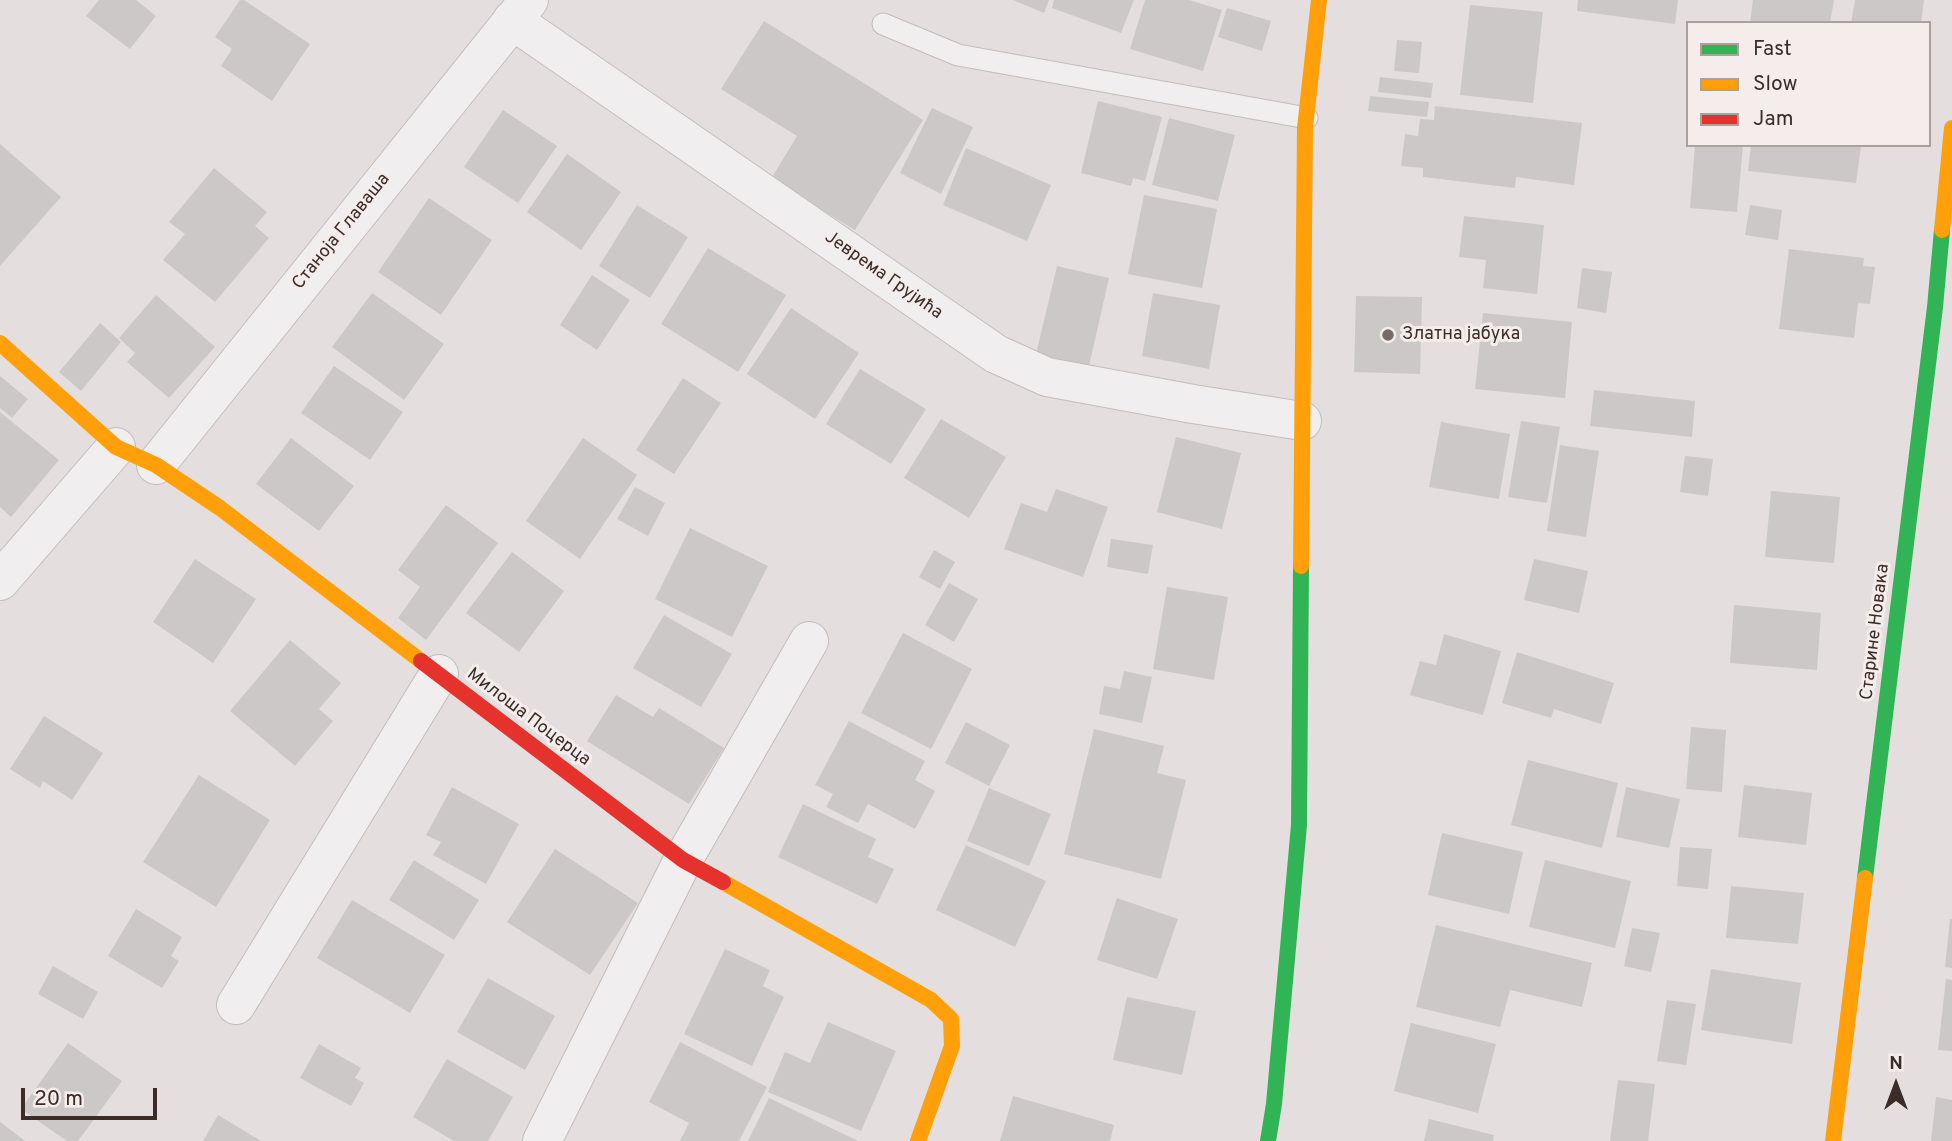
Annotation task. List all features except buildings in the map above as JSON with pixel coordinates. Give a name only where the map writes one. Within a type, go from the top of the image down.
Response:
[{"type":"street","points":[[1268,1141],[1275,1104],[1299,825],[1307,118],[1319,0]]},
{"type":"street","name":"Јеврема Грујића","points":[[520,10],[996,354],[1047,377],[1302,421]]},
{"type":"street","name":"Станоја Главаша","points":[[156,466],[520,10]]},
{"type":"street","name":"Старине Новака","points":[[1833,1141],[1943,308],[1952,128]]},
{"type":"street","name":"Милоша Поцерца","points":[[0,343],[116,447],[156,466],[220,508],[683,860],[931,1000],[951,1019],[952,1046],[918,1141]]},
{"type":"street","points":[[0,581],[116,447]]},
{"type":"street","points":[[542,1141],[683,860],[809,641]]},
{"type":"street","points":[[236,1005],[439,674]]},
{"type":"lane","points":[[883,23],[958,55],[1307,118]]},
{"type":"traffic: fast","points":[[1865,878],[1935,307],[1942,230]]},
{"type":"traffic: fast","points":[[1268,1141],[1274,1104],[1299,825],[1301,566]]},
{"type":"traffic: slow","points":[[1301,566],[1305,128],[1319,0]]},
{"type":"traffic: slow","points":[[1942,230],[1952,128]]},
{"type":"traffic: slow","points":[[0,343],[116,447],[156,465],[220,508],[421,661]]},
{"type":"traffic: slow","points":[[1833,1141],[1865,878]]},
{"type":"traffic: slow","points":[[723,882],[931,1000],[951,1019],[952,1046],[918,1141]]},
{"type":"traffic: jam","points":[[421,661],[683,860],[723,882]]},
{"type":"place","name":"Златна јабука","points":[[1388,335]]}]
